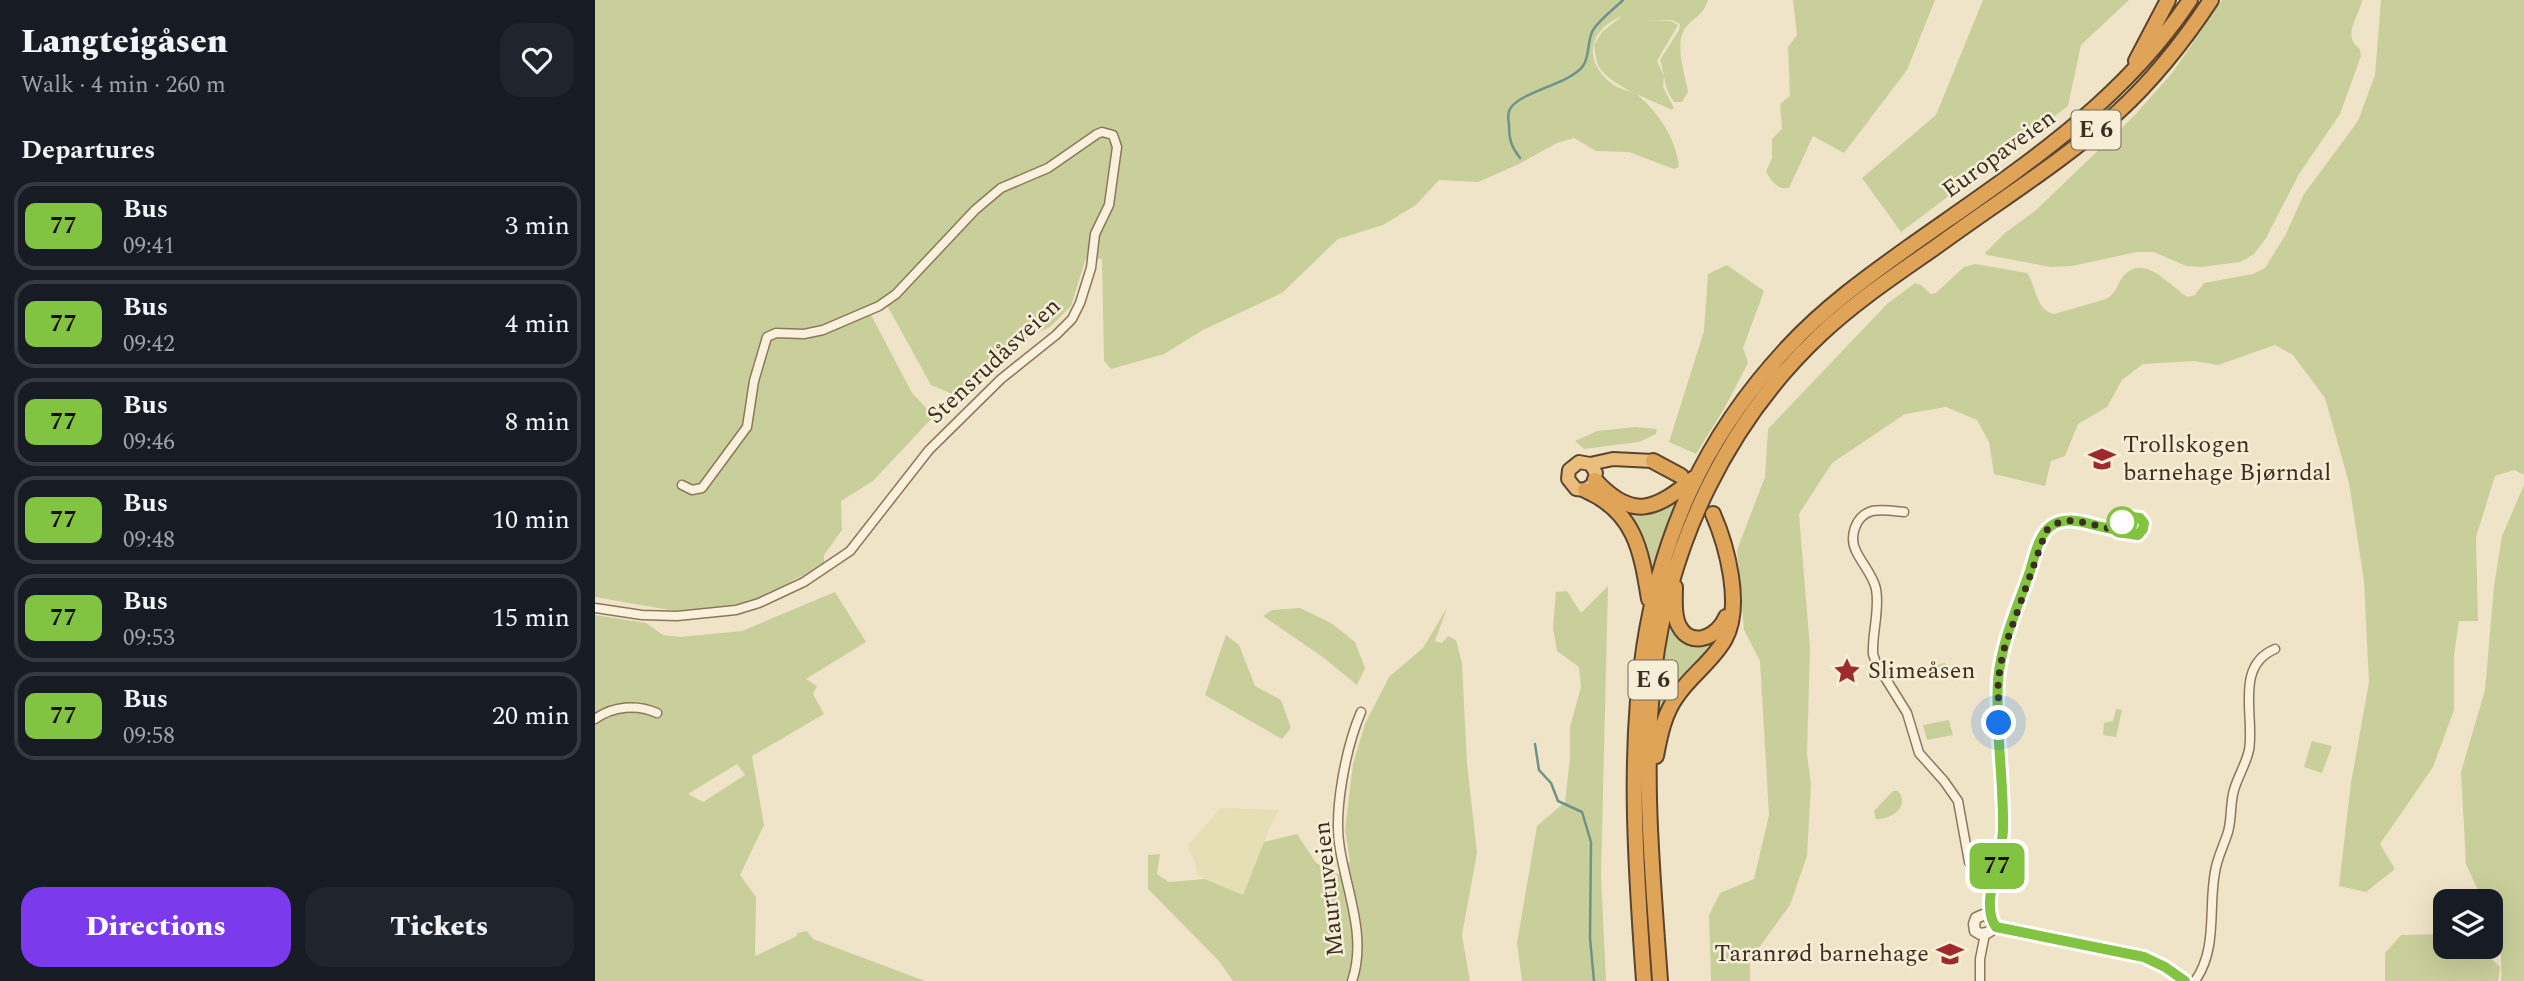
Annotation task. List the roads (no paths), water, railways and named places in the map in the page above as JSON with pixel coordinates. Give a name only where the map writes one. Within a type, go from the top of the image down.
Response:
[{"type":"highway","name":"Europaveien","points":[[1698,475],[1743,401],[1813,322],[1873,272],[2066,133],[2125,81],[2169,31],[2189,0]]},
{"type":"highway","name":"Europaveien","points":[[1675,570],[1696,513],[1721,461],[1743,426],[1801,354],[1841,316],[2077,145],[2118,112],[2169,58],[2211,0]]},
{"type":"highway","name":"E 6","points":[[2125,81],[2164,4]]},
{"type":"highway","points":[[1591,477],[1613,459],[1653,461],[1681,476]]},
{"type":"highway","name":"E 6","points":[[1591,477],[1617,499],[1643,507],[1659,504],[1670,498],[1698,475]]},
{"type":"highway","name":"E 6","points":[[1644,981],[1636,856],[1635,750],[1640,670],[1650,608],[1668,545],[1698,475]]},
{"type":"highway","name":"E 6","points":[[1591,477],[1601,498],[1626,520],[1642,558],[1650,608]]},
{"type":"highway","name":"E 6","points":[[1649,793],[1667,715],[1676,697],[1725,638],[1731,623],[1732,603],[1725,552],[1713,514]]},
{"type":"highway","name":"E 6","points":[[1675,570],[1676,618],[1686,635],[1699,639],[1716,634],[1732,603]]},
{"type":"highway","name":"E 6","points":[[1660,981],[1649,793],[1654,671],[1663,612],[1675,570]]},
{"type":"street","name":"Stensrudåsveien","points":[[595,608],[642,615],[677,616],[747,608],[812,577],[850,551],[929,450],[1001,379],[1072,319],[1091,268],[1095,234],[1109,205],[1117,147],[1113,135],[1102,132],[1097,134],[1048,168],[1000,188],[975,210],[896,294],[879,306],[823,330],[804,334],[776,333],[767,337],[756,372],[747,426],[702,488],[692,490],[681,485]]},
{"type":"street","points":[[1904,512],[1867,513],[1855,527],[1853,536],[1854,549],[1872,577],[1876,590],[1873,654],[1875,663],[1904,707],[1919,753],[1958,801],[1969,862],[1977,869],[1995,874]]},
{"type":"street","points":[[1996,927],[1990,917],[2003,829],[1998,681],[2009,630],[2047,529],[2064,520],[2113,529]]},
{"type":"street","points":[[2195,981],[2211,937],[2214,874],[2228,833],[2234,789],[2248,751],[2249,691],[2258,660],[2264,653],[2275,649]]},
{"type":"street","points":[[595,719],[607,711],[623,709],[642,708],[657,713]]},
{"type":"street","name":"Maurtuveien","points":[[1352,981],[1357,962],[1357,941],[1338,831],[1348,749],[1361,712]]},
{"type":"street","points":[[1985,934],[1975,931],[1974,922],[1981,915],[1990,917]]},
{"type":"street","points":[[1980,981],[1980,959],[1985,934],[1996,927],[2136,955],[2165,967],[2185,981]]},
{"type":"waterway","points":[[1520,158],[1510,139],[1510,109],[1523,98],[1577,72],[1585,62],[1593,30],[1623,0]]},
{"type":"waterway","points":[[1535,744],[1539,770],[1551,783],[1558,801],[1582,812],[1591,842],[1590,938],[1594,981]]},
{"type":"place","name":"Trollskogen barnehage Bjørndal","points":[[2102,459]]},
{"type":"place","name":"Slimeåsen","points":[[1847,671]]},
{"type":"place","name":"Taranrød barnehage","points":[[1950,954]]}]
